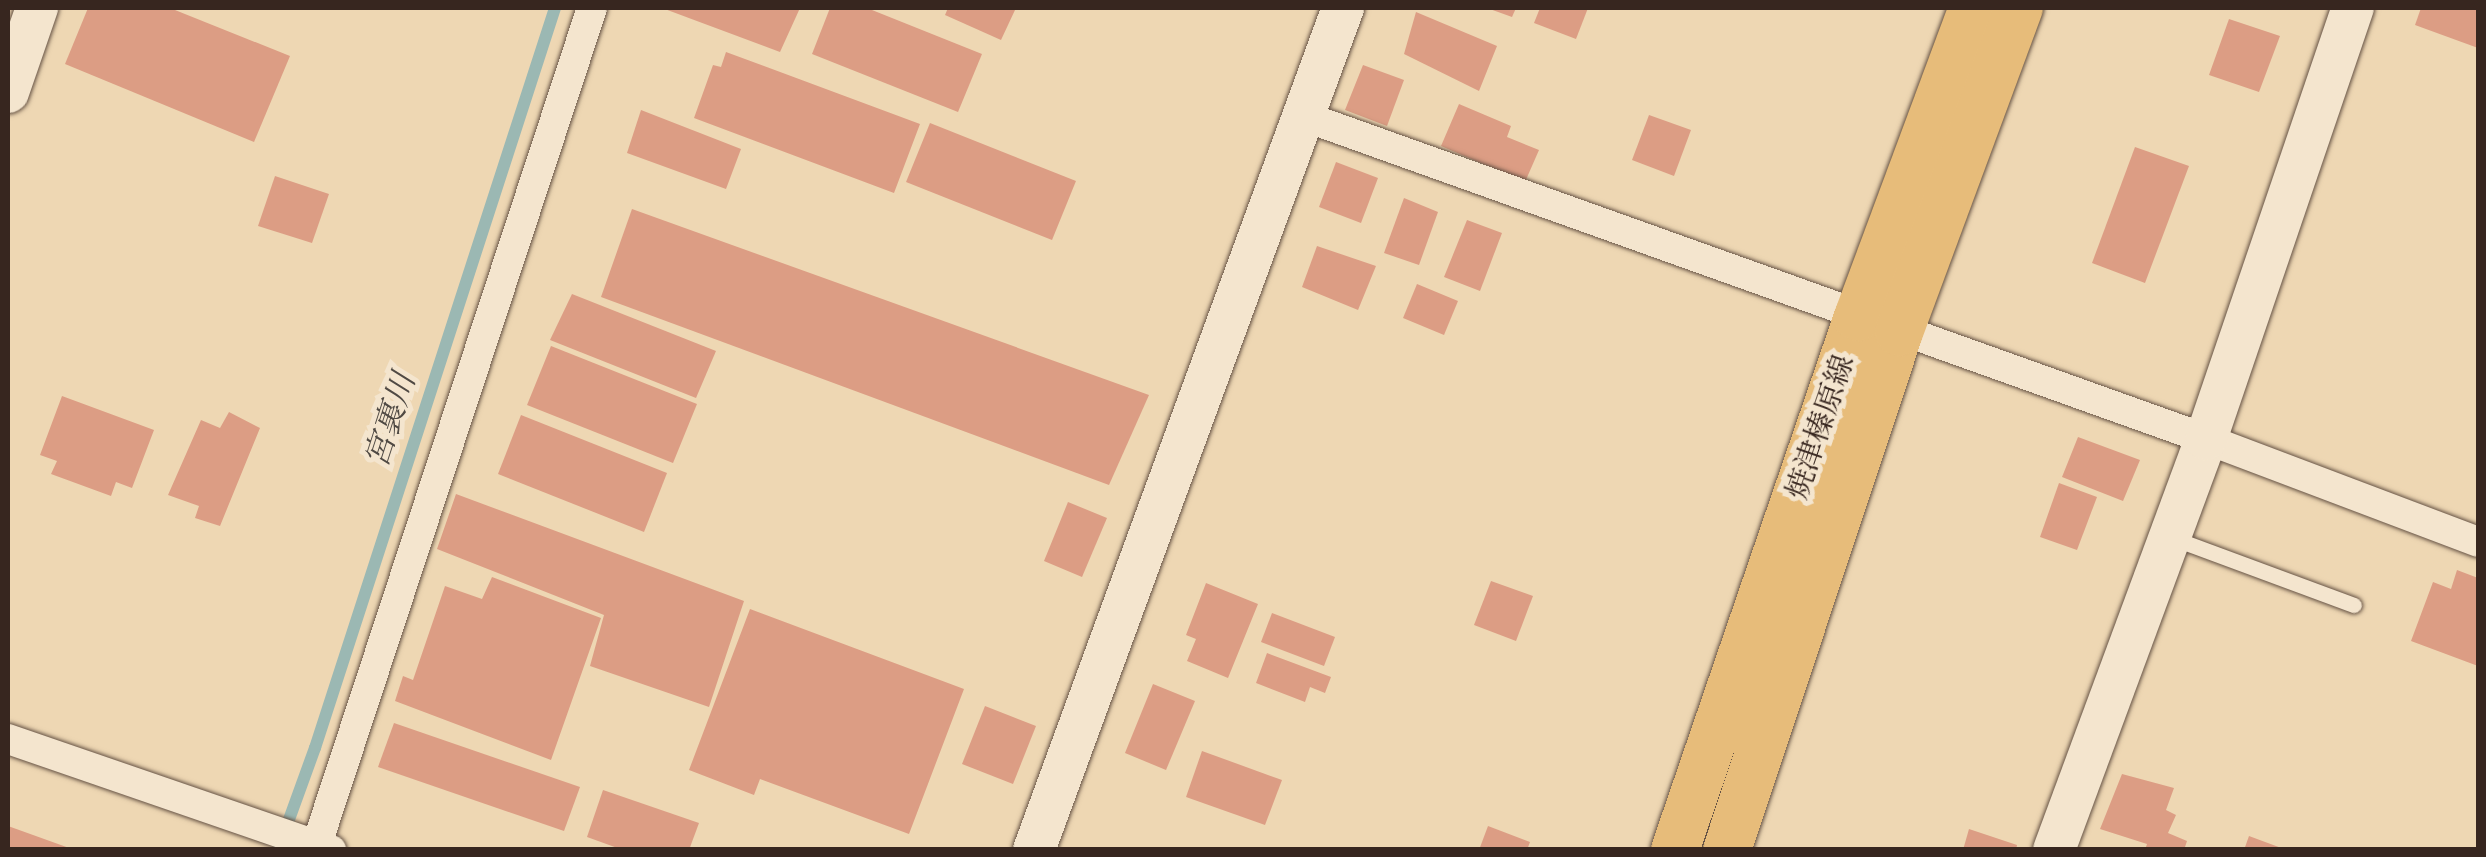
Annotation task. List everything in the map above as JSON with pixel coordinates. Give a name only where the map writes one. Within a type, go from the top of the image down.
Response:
[{"type":"main road","name":"焼津榛原線","points":[[1726,850],[1973,8]]},
{"type":"main road","name":"焼津榛原線","points":[[1675,850],[1878,325],[2019,8]]},
{"type":"street","points":[[8,92],[37,8]]},
{"type":"street","points":[[8,740],[318,847],[592,8]]},
{"type":"street","points":[[1034,850],[1343,8]]},
{"type":"street","points":[[2054,850],[2206,438],[2353,8]]},
{"type":"street","points":[[1303,116],[1878,325],[2206,438],[2478,542]]},
{"type":"lane","points":[[2170,537],[2354,605]]},
{"type":"building","points":[[88,8],[170,8],[290,56],[254,142],[65,64]]},
{"type":"building","points":[[662,8],[800,8],[780,52]]},
{"type":"building","points":[[830,8],[867,8],[982,54],[958,112],[812,54]]},
{"type":"building","points":[[948,8],[1015,10],[1001,40],[945,15]]},
{"type":"building","points":[[1487,8],[1516,8],[1512,17]]},
{"type":"building","points":[[1540,8],[1588,8],[1576,39],[1534,23]]},
{"type":"building","points":[[2421,8],[2478,8],[2478,48],[2415,25]]},
{"type":"building","points":[[1416,12],[1497,46],[1479,91],[1404,54]]},
{"type":"building","points":[[2229,19],[2280,36],[2259,92],[2209,75]]},
{"type":"building","points":[[726,52],[920,124],[894,193],[694,118],[713,65],[721,67]]},
{"type":"building","points":[[1363,65],[1404,80],[1387,126],[1345,110]]},
{"type":"building","points":[[1459,104],[1511,126],[1507,137],[1539,150],[1525,182],[1441,146]]},
{"type":"building","points":[[641,110],[741,149],[726,189],[627,153]]},
{"type":"building","points":[[1649,115],[1691,130],[1674,176],[1632,160]]},
{"type":"building","points":[[930,123],[1076,181],[1052,240],[906,182]]},
{"type":"building","points":[[2135,147],[2189,166],[2145,283],[2092,263]]},
{"type":"building","points":[[1336,162],[1378,178],[1361,223],[1319,207]]},
{"type":"building","points":[[275,176],[329,194],[312,243],[258,226]]},
{"type":"building","points":[[1404,198],[1438,212],[1419,265],[1384,253]]},
{"type":"building","points":[[632,209],[1149,395],[1109,485],[601,297]]},
{"type":"building","points":[[1467,220],[1502,233],[1480,291],[1444,277]]},
{"type":"building","points":[[1317,246],[1376,266],[1358,310],[1302,287]]},
{"type":"building","points":[[1417,284],[1458,301],[1444,335],[1403,318]]},
{"type":"building","points":[[572,294],[716,351],[696,398],[550,340]]},
{"type":"building","points":[[551,346],[697,404],[673,463],[527,405]]},
{"type":"building","points":[[62,396],[154,430],[132,488],[116,482],[111,496],[51,474],[57,461],[40,455]]},
{"type":"building","points":[[229,412],[260,428],[220,526],[195,518],[199,506],[168,495],[201,420],[220,428]]},
{"type":"building","points":[[521,415],[667,473],[644,532],[498,474]]},
{"type":"building","points":[[2078,437],[2140,460],[2123,501],[2062,477]]},
{"type":"building","points":[[2059,483],[2097,497],[2077,550],[2040,537]]},
{"type":"building","points":[[456,494],[744,601],[709,707],[590,666],[604,615],[437,549]]},
{"type":"building","points":[[1068,502],[1107,518],[1082,577],[1044,561]]},
{"type":"building","points":[[2457,570],[2478,578],[2478,666],[2411,641],[2433,582],[2451,589]]},
{"type":"building","points":[[492,577],[601,618],[551,760],[395,701],[403,676],[413,680],[445,586],[482,599]]},
{"type":"building","points":[[1491,581],[1533,596],[1516,641],[1474,625]]},
{"type":"building","points":[[1206,583],[1258,604],[1228,678],[1187,661],[1196,639],[1186,635]]},
{"type":"building","points":[[750,609],[964,689],[909,834],[760,779],[754,795],[689,770]]},
{"type":"building","points":[[1272,613],[1335,637],[1324,666],[1261,642]]},
{"type":"building","points":[[1267,653],[1331,677],[1325,693],[1310,687],[1305,702],[1256,683]]},
{"type":"building","points":[[1153,684],[1195,701],[1166,770],[1125,753]]},
{"type":"building","points":[[985,706],[1036,726],[1013,784],[962,764]]},
{"type":"building","points":[[394,723],[580,787],[564,831],[378,767]]},
{"type":"building","points":[[1202,751],[1282,780],[1265,825],[1186,797]]},
{"type":"building","points":[[2122,774],[2174,788],[2166,810],[2176,815],[2168,833],[2187,841],[2184,850],[2145,850],[2147,844],[2100,829]]},
{"type":"building","points":[[603,790],[699,823],[689,850],[623,850],[587,837]]},
{"type":"building","points":[[8,826],[72,849],[72,850],[8,850]]},
{"type":"building","points":[[1488,826],[1530,842],[1527,850],[1479,850]]},
{"type":"building","points":[[1969,829],[2017,845],[2016,850],[1963,850]]},
{"type":"building","points":[[2249,836],[2284,849],[2284,850],[2244,850]]},
{"type":"waterway","name":"宮裏川","points":[[278,850],[315,748],[555,8]]}]
